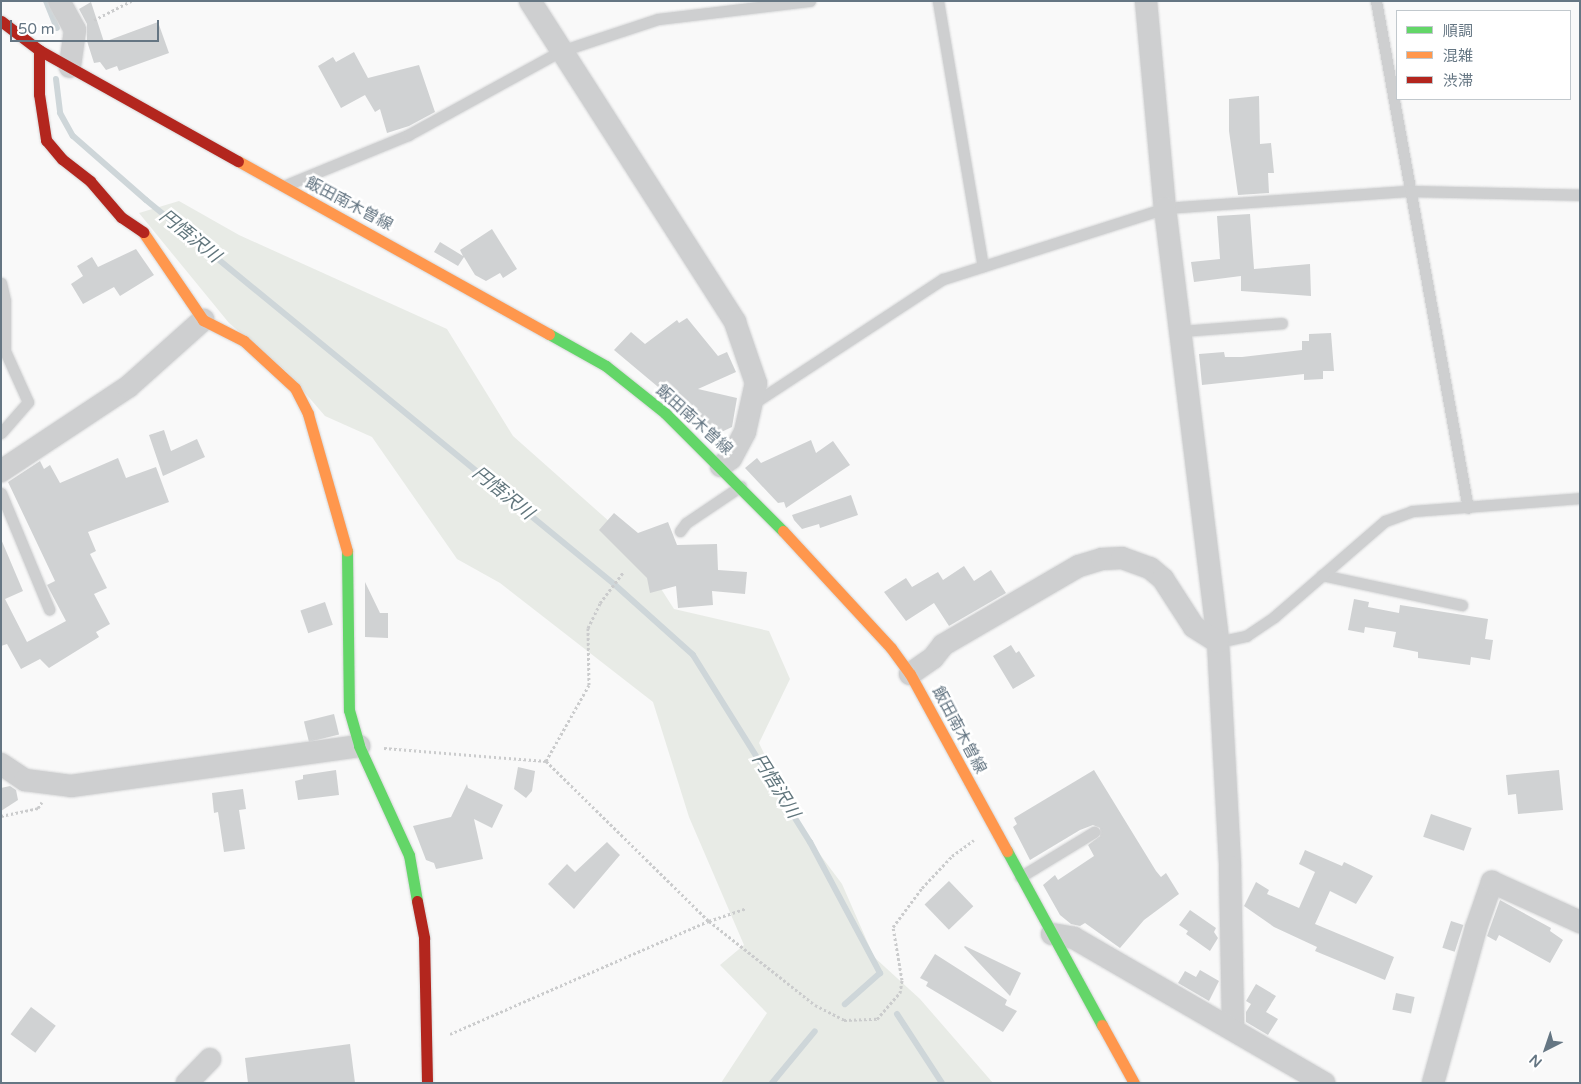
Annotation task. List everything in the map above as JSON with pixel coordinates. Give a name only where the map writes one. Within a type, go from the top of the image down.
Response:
[{"type":"main road","name":"飯田南木曽線","points":[[1,21],[39,50],[606,366],[665,413],[741,486],[890,648],[910,674],[1134,1083]]},
{"type":"main road","points":[[39,50],[39,94],[46,140],[62,159],[90,181],[121,217],[144,232],[203,320],[244,342],[266,359],[295,388],[308,414],[349,560],[349,710],[359,746],[409,855],[424,938],[424,1045],[427,1083]]},
{"type":"street","points":[[59,1],[75,30],[70,67]]},
{"type":"street","points":[[530,1],[734,322],[756,383],[754,403],[745,432],[731,458],[721,466]]},
{"type":"street","points":[[1146,1],[1164,208],[1181,331],[1218,642],[1230,867],[1233,1028]]},
{"type":"street","points":[[1,471],[128,387],[203,320]]},
{"type":"street","points":[[910,674],[933,658],[943,646],[1079,566],[1102,559],[1122,558],[1150,568],[1163,579],[1194,627],[1218,642]]},
{"type":"street","points":[[1,764],[25,780],[54,786],[81,785],[359,746]]},
{"type":"street","points":[[1433,1083],[1476,928],[1492,882],[1580,922]]},
{"type":"street","points":[[1052,934],[1074,938],[1233,1028],[1324,1083]]},
{"type":"street","points":[[186,1083],[210,1059]]},
{"type":"lane","points":[[282,187],[408,135],[561,51],[658,20],[810,1]]},
{"type":"lane","points":[[938,1],[983,266]]},
{"type":"lane","points":[[1376,1],[1468,508]]},
{"type":"lane","points":[[754,403],[943,279],[1164,208],[1410,191],[1580,195]]},
{"type":"lane","points":[[1,282],[5,301],[5,351],[28,402],[1,433]]},
{"type":"lane","points":[[1181,331],[1282,323]]},
{"type":"lane","points":[[680,531],[686,523],[741,486]]},
{"type":"lane","points":[[1,493],[50,609]]},
{"type":"lane","points":[[1218,642],[1246,636],[1274,617],[1385,521],[1412,511],[1580,498]]},
{"type":"lane","points":[[1322,575],[1462,605]]},
{"type":"lane","points":[[1020,876],[1094,832]]},
{"type":"path","points":[[75,30],[131,1]]},
{"type":"path","points":[[546,760],[589,685],[588,628],[606,595],[623,572]]},
{"type":"path","points":[[359,746],[546,760],[709,921],[815,1004],[844,1020],[877,1019],[900,993],[902,980],[893,938],[896,921],[952,856],[993,827]]},
{"type":"path","points":[[1,816],[38,808],[54,786]]},
{"type":"path","points":[[424,1045],[709,921],[746,908]]},
{"type":"shaded area","points":[[179,201],[239,235],[447,329],[513,436],[629,539],[674,609],[769,631],[790,679],[759,743],[798,825],[842,884],[874,957],[920,999],[993,1083],[721,1083],[767,1013],[720,965],[744,945],[689,817],[653,702],[500,583],[457,559],[372,437],[325,416],[287,372],[229,323],[139,213]]},
{"type":"building","points":[[91,2],[104,42],[158,22],[169,53],[119,71],[117,66],[106,70],[100,62],[94,63],[87,41],[87,24],[79,9]]},
{"type":"building","points":[[354,52],[368,78],[419,65],[435,112],[409,126],[387,133],[380,109],[375,112],[365,95],[341,108],[318,66],[333,57],[336,62]]},
{"type":"building","points":[[1259,96],[1260,144],[1271,143],[1274,173],[1268,173],[1269,193],[1238,195],[1229,131],[1229,99]]},
{"type":"building","points":[[1250,214],[1254,269],[1310,264],[1311,296],[1241,291],[1241,276],[1194,282],[1191,262],[1220,259],[1217,216]]},
{"type":"building","points":[[492,229],[517,269],[503,278],[500,273],[486,281],[475,275],[464,257],[458,266],[434,252],[440,242],[463,256],[460,250]]},
{"type":"building","points":[[136,249],[154,275],[120,296],[114,287],[83,304],[71,284],[83,276],[77,266],[92,257],[98,267]]},
{"type":"building","points":[[687,318],[718,356],[727,352],[736,372],[698,389],[737,398],[732,427],[715,435],[712,430],[708,432],[696,421],[688,404],[682,407],[614,350],[631,332],[645,344],[677,320],[679,323]]},
{"type":"building","points":[[1331,333],[1334,371],[1323,371],[1323,379],[1304,380],[1304,374],[1202,385],[1199,354],[1224,352],[1225,357],[1242,357],[1302,350],[1302,341],[1309,341],[1309,334]]},
{"type":"building","points":[[164,430],[171,451],[197,439],[205,457],[163,476],[149,435]]},
{"type":"building","points":[[811,440],[816,453],[833,441],[850,465],[786,508],[784,502],[778,503],[745,468],[757,458],[761,463]]},
{"type":"building","points":[[118,458],[126,478],[156,467],[169,502],[88,532],[96,551],[90,554],[107,588],[94,594],[110,624],[96,632],[99,637],[49,668],[40,659],[21,669],[7,644],[1,646],[1,539],[23,591],[5,599],[27,642],[66,621],[47,585],[55,581],[8,482],[40,461],[44,469],[50,465],[60,483]]},
{"type":"building","points":[[851,495],[858,515],[820,528],[819,524],[802,529],[792,515]]},
{"type":"building","points":[[614,513],[638,533],[668,522],[677,545],[717,544],[718,570],[747,572],[745,594],[712,591],[713,605],[678,608],[676,586],[650,593],[647,578],[599,530]]},
{"type":"building","points":[[964,566],[974,581],[991,570],[1006,593],[949,626],[934,603],[906,621],[884,592],[906,578],[912,587],[938,572],[943,580]]},
{"type":"building","points":[[365,582],[380,613],[388,613],[388,638],[365,637]]},
{"type":"building","points":[[1354,599],[1369,602],[1368,607],[1399,613],[1400,605],[1488,619],[1485,639],[1493,640],[1490,660],[1471,657],[1470,665],[1418,658],[1418,652],[1393,647],[1396,632],[1365,627],[1364,633],[1348,630]]},
{"type":"building","points":[[325,602],[333,625],[308,633],[300,610]]},
{"type":"building","points":[[1011,645],[1016,653],[1019,651],[1035,676],[1013,689],[993,656]]},
{"type":"building","points":[[334,714],[339,734],[309,742],[304,721]]},
{"type":"building","points":[[518,767],[535,771],[532,791],[526,798],[514,789]]},
{"type":"building","points":[[336,770],[339,795],[298,800],[295,781],[303,779],[303,775]]},
{"type":"building","points":[[1094,770],[1156,871],[1161,877],[1166,873],[1179,894],[1144,920],[1120,948],[1085,923],[1080,926],[1071,924],[1060,915],[1043,885],[1055,875],[1058,880],[1094,856],[1088,845],[1100,836],[1100,828],[1093,825],[1080,830],[1030,860],[1013,827],[1017,824],[1014,818]]},
{"type":"building","points":[[1559,770],[1563,810],[1518,814],[1516,794],[1508,795],[1506,775]]},
{"type":"building","points":[[467,784],[468,788],[503,805],[492,828],[474,819],[483,859],[436,869],[434,863],[426,860],[413,826],[451,817]]},
{"type":"building","points":[[10,786],[16,790],[18,800],[1,811],[1,788]]},
{"type":"building","points":[[243,789],[246,809],[239,810],[245,849],[224,852],[218,812],[214,813],[212,793]]},
{"type":"building","points":[[1431,814],[1472,828],[1464,851],[1423,837]]},
{"type":"building","points":[[607,842],[620,855],[574,909],[548,884],[567,864],[575,872]]},
{"type":"building","points":[[1305,850],[1342,866],[1344,862],[1373,876],[1356,904],[1330,891],[1315,924],[1394,957],[1385,980],[1315,951],[1317,947],[1274,927],[1244,906],[1256,882],[1269,890],[1267,894],[1299,908],[1315,872],[1299,864]]},
{"type":"building","points":[[949,881],[973,906],[949,930],[925,905]]},
{"type":"building","points":[[1500,900],[1551,928],[1550,931],[1563,940],[1550,963],[1499,935],[1496,941],[1487,936]]},
{"type":"building","points":[[1190,910],[1216,928],[1214,932],[1218,938],[1210,951],[1186,934],[1188,931],[1179,925]]},
{"type":"building","points":[[1451,921],[1463,925],[1455,952],[1442,948]]},
{"type":"building","points":[[964,947],[1021,973],[1010,996]]},
{"type":"building","points":[[935,954],[1007,1000],[1005,1005],[1017,1011],[1003,1032],[926,986],[928,982],[920,978]]},
{"type":"building","points":[[1200,970],[1219,981],[1209,1001],[1178,983],[1185,971],[1196,977]]},
{"type":"building","points":[[1256,984],[1276,996],[1266,1012],[1278,1019],[1268,1035],[1246,1022],[1246,1012],[1251,1004],[1246,1001]]},
{"type":"building","points":[[1396,993],[1415,997],[1411,1014],[1392,1010]]},
{"type":"building","points":[[31,1007],[56,1026],[35,1053],[11,1034]]},
{"type":"building","points":[[350,1044],[355,1083],[248,1083],[245,1058]]},
{"type":"waterway","name":"円悟沢川","points":[[46,1],[57,28]]},
{"type":"waterway","name":"円悟沢川","points":[[56,79],[60,113],[73,136],[146,200],[614,584],[693,655],[810,842],[880,973],[845,1004]]},
{"type":"waterway","name":"円悟沢川","points":[[897,1014],[942,1083]]},
{"type":"waterway","points":[[772,1083],[815,1031]]},
{"type":"traffic: fast","points":[[549,334],[606,366],[665,413],[783,531]]},
{"type":"traffic: fast","points":[[347,551],[349,710],[359,746],[409,855],[417,901]]},
{"type":"traffic: fast","points":[[1007,851],[1102,1025]]},
{"type":"traffic: slow","points":[[238,161],[549,334]]},
{"type":"traffic: slow","points":[[143,232],[203,320],[244,341],[295,388],[308,414],[347,551]]},
{"type":"traffic: slow","points":[[783,531],[891,648],[910,674],[1007,851]]},
{"type":"traffic: slow","points":[[1102,1025],[1134,1083]]},
{"type":"traffic: jam","points":[[1,21],[39,50],[238,161]]},
{"type":"traffic: jam","points":[[39,50],[39,94],[46,140],[62,159],[90,181],[121,217],[143,232]]},
{"type":"traffic: jam","points":[[417,901],[424,938],[427,1083]]}]
